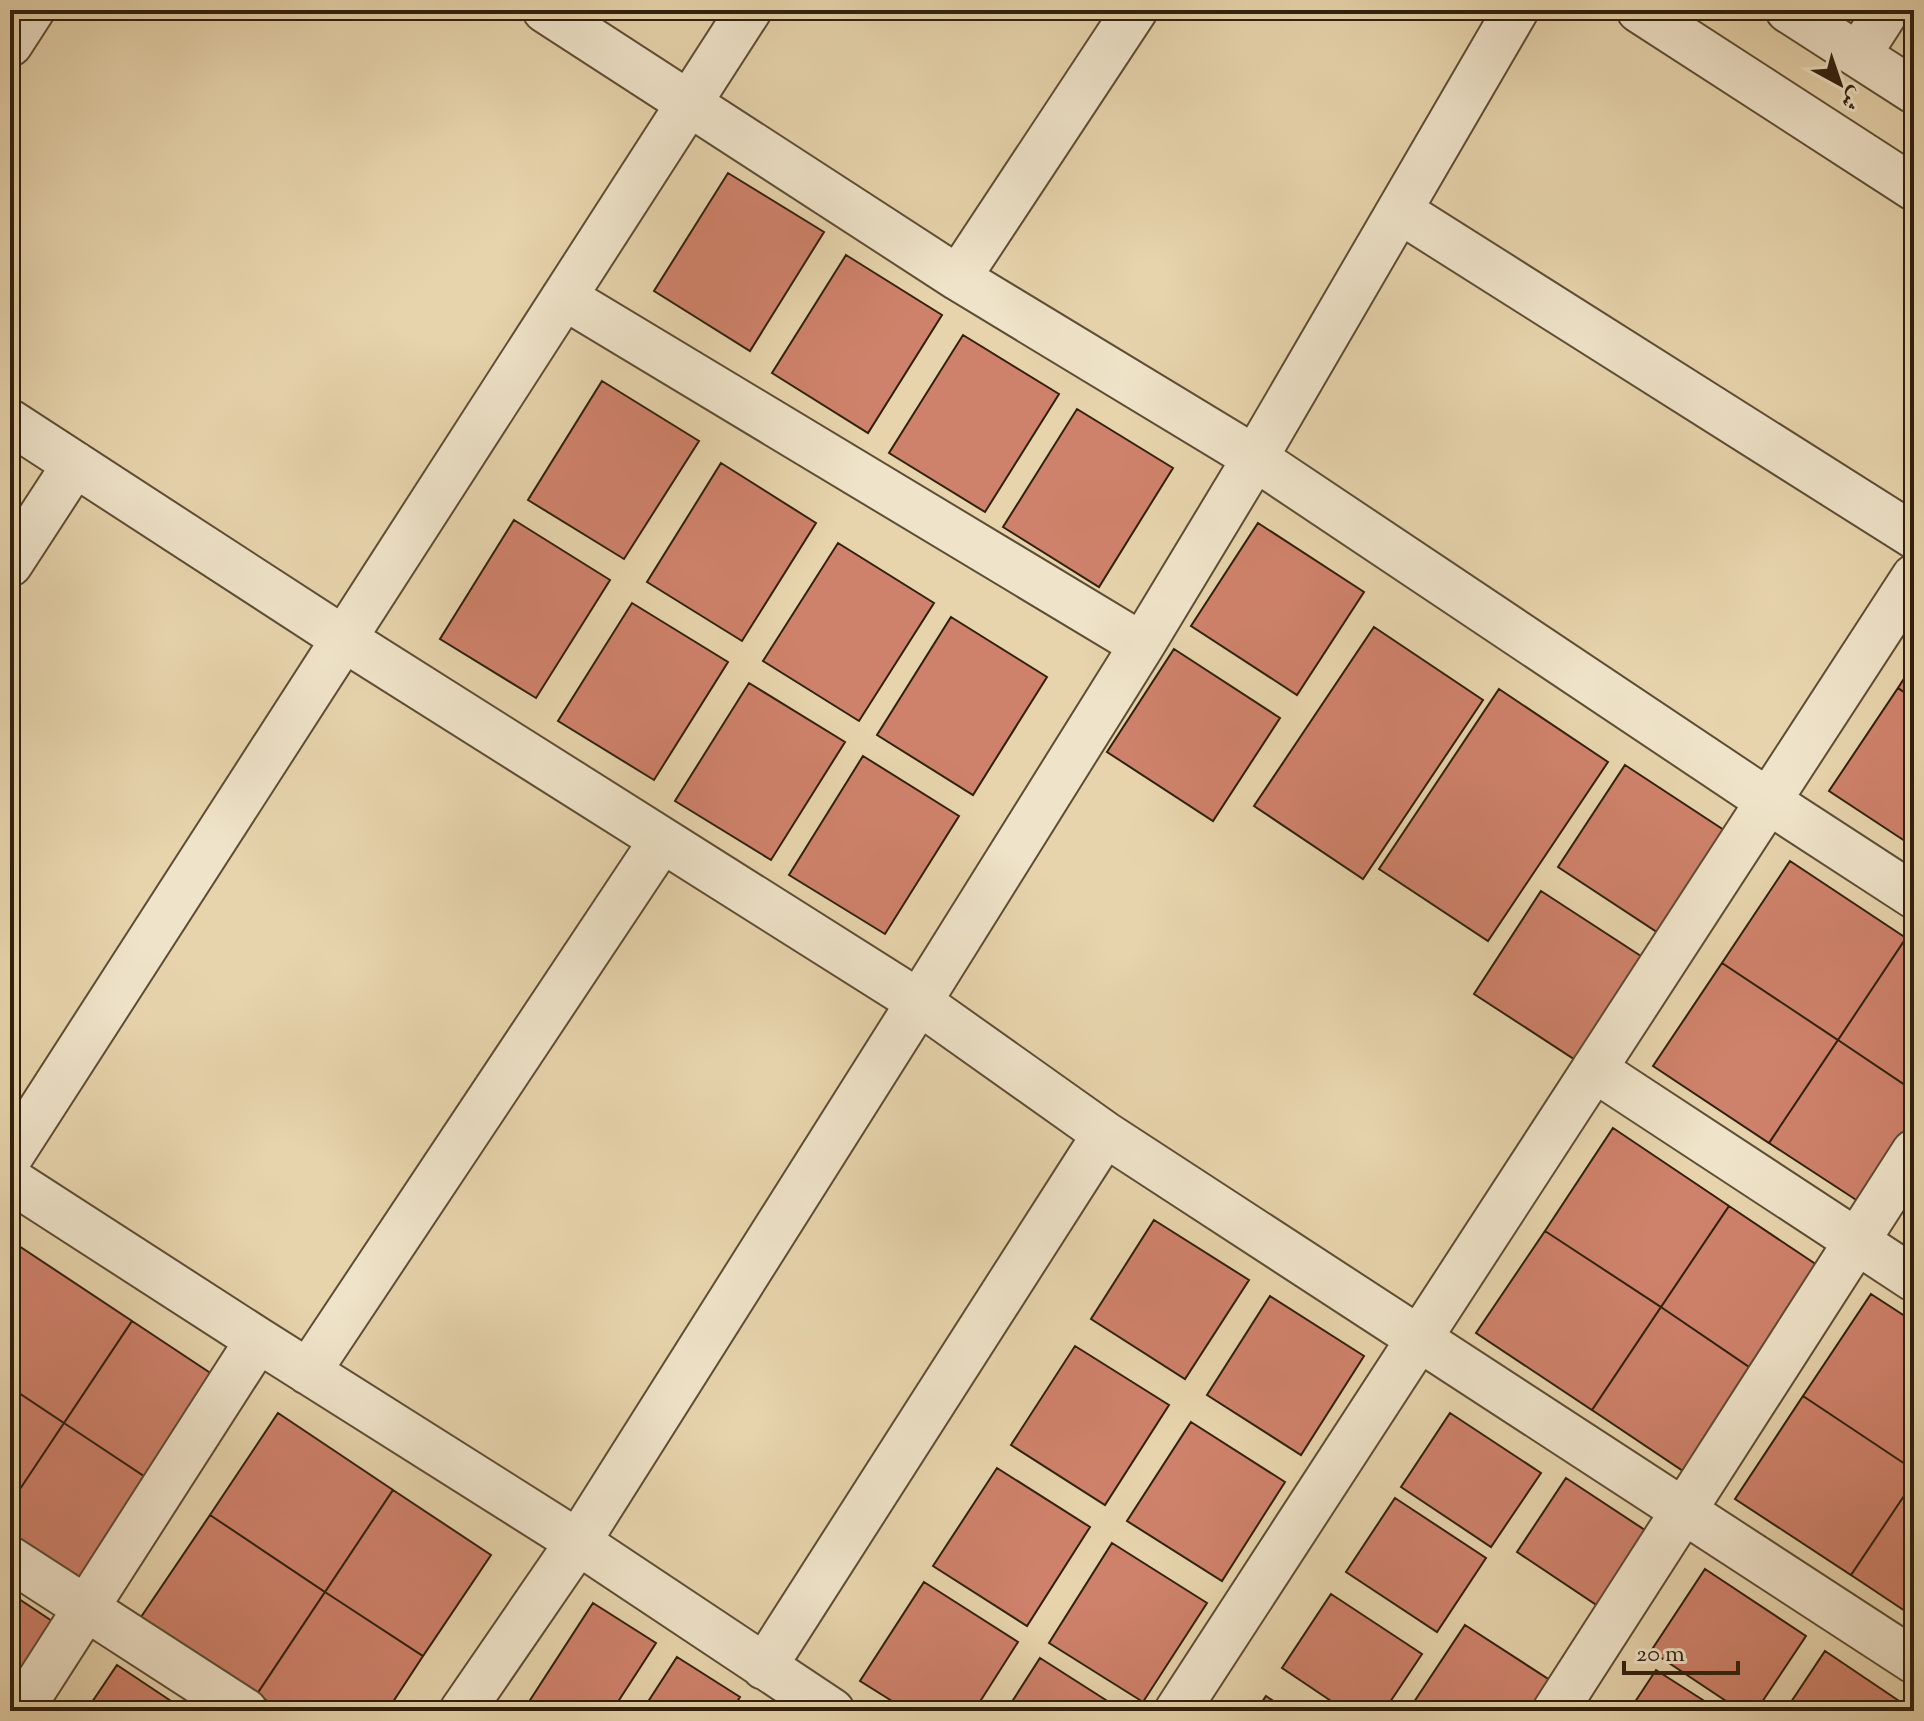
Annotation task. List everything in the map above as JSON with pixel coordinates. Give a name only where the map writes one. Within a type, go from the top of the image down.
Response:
[{"type":"street","points":[[10,44],[32,10]]},
{"type":"street","points":[[545,10],[958,278],[1255,458],[1914,896]]},
{"type":"street","points":[[10,1157],[749,10]]},
{"type":"street","points":[[958,278],[1135,10]]},
{"type":"street","points":[[462,1711],[578,1542],[1142,645],[1255,458],[1516,10]]},
{"type":"street","points":[[1639,10],[1914,188]]},
{"type":"street","points":[[1788,10],[1914,91]]},
{"type":"street","points":[[1858,55],[1887,10]]},
{"type":"street","points":[[1400,211],[1914,536]]},
{"type":"street","points":[[564,297],[1142,645]]},
{"type":"street","points":[[10,422],[344,639],[919,1002],[1105,1134],[1914,1661]]},
{"type":"street","points":[[10,564],[75,464]]},
{"type":"street","points":[[1177,1711],[1914,577]]},
{"type":"street","points":[[308,1372],[662,840]]},
{"type":"street","points":[[1594,1069],[1914,1279]]},
{"type":"street","points":[[764,1667],[1105,1134]]},
{"type":"street","points":[[1555,1711],[1914,1152]]},
{"type":"street","points":[[10,1180],[578,1542],[832,1711]]},
{"type":"street","points":[[20,1711],[258,1340]]},
{"type":"street","points":[[10,1559],[245,1711]]},
{"type":"building","points":[[728,173],[824,232],[750,351],[654,291]]},
{"type":"building","points":[[846,255],[942,315],[868,433],[772,373]]},
{"type":"building","points":[[963,335],[1059,394],[985,512],[889,453]]},
{"type":"building","points":[[602,381],[699,441],[624,559],[528,500]]},
{"type":"building","points":[[1077,409],[1173,468],[1099,587],[1003,527]]},
{"type":"building","points":[[721,463],[816,523],[742,641],[647,582]]},
{"type":"building","points":[[514,520],[610,580],[536,698],[440,639]]},
{"type":"building","points":[[1258,523],[1364,592],[1297,695],[1191,626]]},
{"type":"building","points":[[838,543],[934,603],[859,721],[763,661]]},
{"type":"building","points":[[632,603],[728,662],[654,780],[558,721]]},
{"type":"building","points":[[951,617],[1047,677],[973,795],[877,735]]},
{"type":"building","points":[[1374,627],[1483,700],[1363,879],[1254,806]]},
{"type":"building","points":[[1174,649],[1280,718],[1213,821],[1107,752]]},
{"type":"building","points":[[1914,663],[1914,699],[1898,688]]},
{"type":"building","points":[[749,683],[845,742],[771,860],[675,801]]},
{"type":"building","points":[[1898,688],[1914,699],[1914,847],[1829,791]]},
{"type":"building","points":[[1499,689],[1608,762],[1488,941],[1379,869]]},
{"type":"building","points":[[863,756],[959,816],[885,934],[789,875]]},
{"type":"building","points":[[1625,765],[1730,834],[1663,936],[1558,867]]},
{"type":"building","points":[[1790,861],[1906,938],[1838,1040],[1722,963]]},
{"type":"building","points":[[1541,891],[1647,960],[1580,1063],[1474,994]]},
{"type":"building","points":[[1906,938],[1914,944],[1914,1091],[1838,1040]]},
{"type":"building","points":[[1722,963],[1838,1040],[1769,1143],[1653,1066]]},
{"type":"building","points":[[1838,1040],[1914,1091],[1914,1138],[1867,1207],[1769,1143]]},
{"type":"building","points":[[1613,1128],[1729,1206],[1661,1307],[1545,1231]]},
{"type":"building","points":[[1729,1206],[1826,1271],[1758,1373],[1661,1307]]},
{"type":"building","points":[[1154,1220],[1249,1280],[1185,1379],[1091,1319]]},
{"type":"building","points":[[1545,1231],[1661,1307],[1592,1410],[1476,1333]]},
{"type":"building","points":[[16,1244],[132,1321],[64,1423],[10,1387],[10,1253]]},
{"type":"building","points":[[1871,1294],[1914,1322],[1914,1470],[1803,1396]]},
{"type":"building","points":[[1270,1296],[1364,1356],[1301,1455],[1207,1395]]},
{"type":"building","points":[[1661,1307],[1758,1373],[1689,1475],[1592,1410]]},
{"type":"building","points":[[132,1321],[230,1386],[162,1488],[64,1423]]},
{"type":"building","points":[[1075,1346],[1169,1405],[1105,1505],[1011,1445]]},
{"type":"building","points":[[10,1387],[64,1423],[10,1504]]},
{"type":"building","points":[[1803,1396],[1914,1470],[1914,1481],[1851,1575],[1735,1499]]},
{"type":"building","points":[[278,1413],[393,1490],[325,1592],[210,1515]]},
{"type":"building","points":[[1450,1413],[1541,1473],[1491,1547],[1401,1487]]},
{"type":"building","points":[[1191,1422],[1285,1482],[1222,1581],[1127,1521]]},
{"type":"building","points":[[64,1423],[162,1488],[93,1590],[10,1535],[10,1504]]},
{"type":"building","points":[[997,1468],[1090,1527],[1027,1626],[933,1566]]},
{"type":"building","points":[[1566,1478],[1657,1538],[1607,1612],[1517,1552]]},
{"type":"building","points":[[1914,1481],[1914,1617],[1851,1575]]},
{"type":"building","points":[[393,1490],[491,1555],[423,1656],[325,1592]]},
{"type":"building","points":[[1395,1498],[1486,1558],[1437,1632],[1346,1572]]},
{"type":"building","points":[[210,1515],[325,1592],[257,1694],[141,1617]]},
{"type":"building","points":[[1112,1543],[1207,1603],[1143,1702],[1049,1643]]},
{"type":"building","points":[[1705,1569],[1806,1636],[1756,1711],[1741,1711],[1651,1651]]},
{"type":"building","points":[[924,1582],[1018,1642],[974,1711],[908,1711],[860,1681]]},
{"type":"building","points":[[325,1592],[423,1656],[387,1711],[282,1711],[257,1694]]},
{"type":"building","points":[[10,1593],[67,1631],[10,1711]]},
{"type":"building","points":[[1331,1594],[1422,1654],[1384,1711],[1346,1711],[1282,1668]]},
{"type":"building","points":[[593,1603],[656,1643],[612,1711],[523,1711]]},
{"type":"building","points":[[1465,1625],[1556,1684],[1538,1711],[1408,1711]]},
{"type":"building","points":[[1825,1651],[1914,1711],[1785,1711]]},
{"type":"building","points":[[677,1657],[740,1697],[731,1711],[642,1711]]},
{"type":"building","points":[[1040,1658],[1123,1711],[1006,1711]]},
{"type":"building","points":[[117,1665],[186,1711],[86,1711]]},
{"type":"building","points":[[1656,1670],[1720,1711],[1629,1711]]},
{"type":"building","points":[[1266,1696],[1288,1711],[1256,1711]]}]
